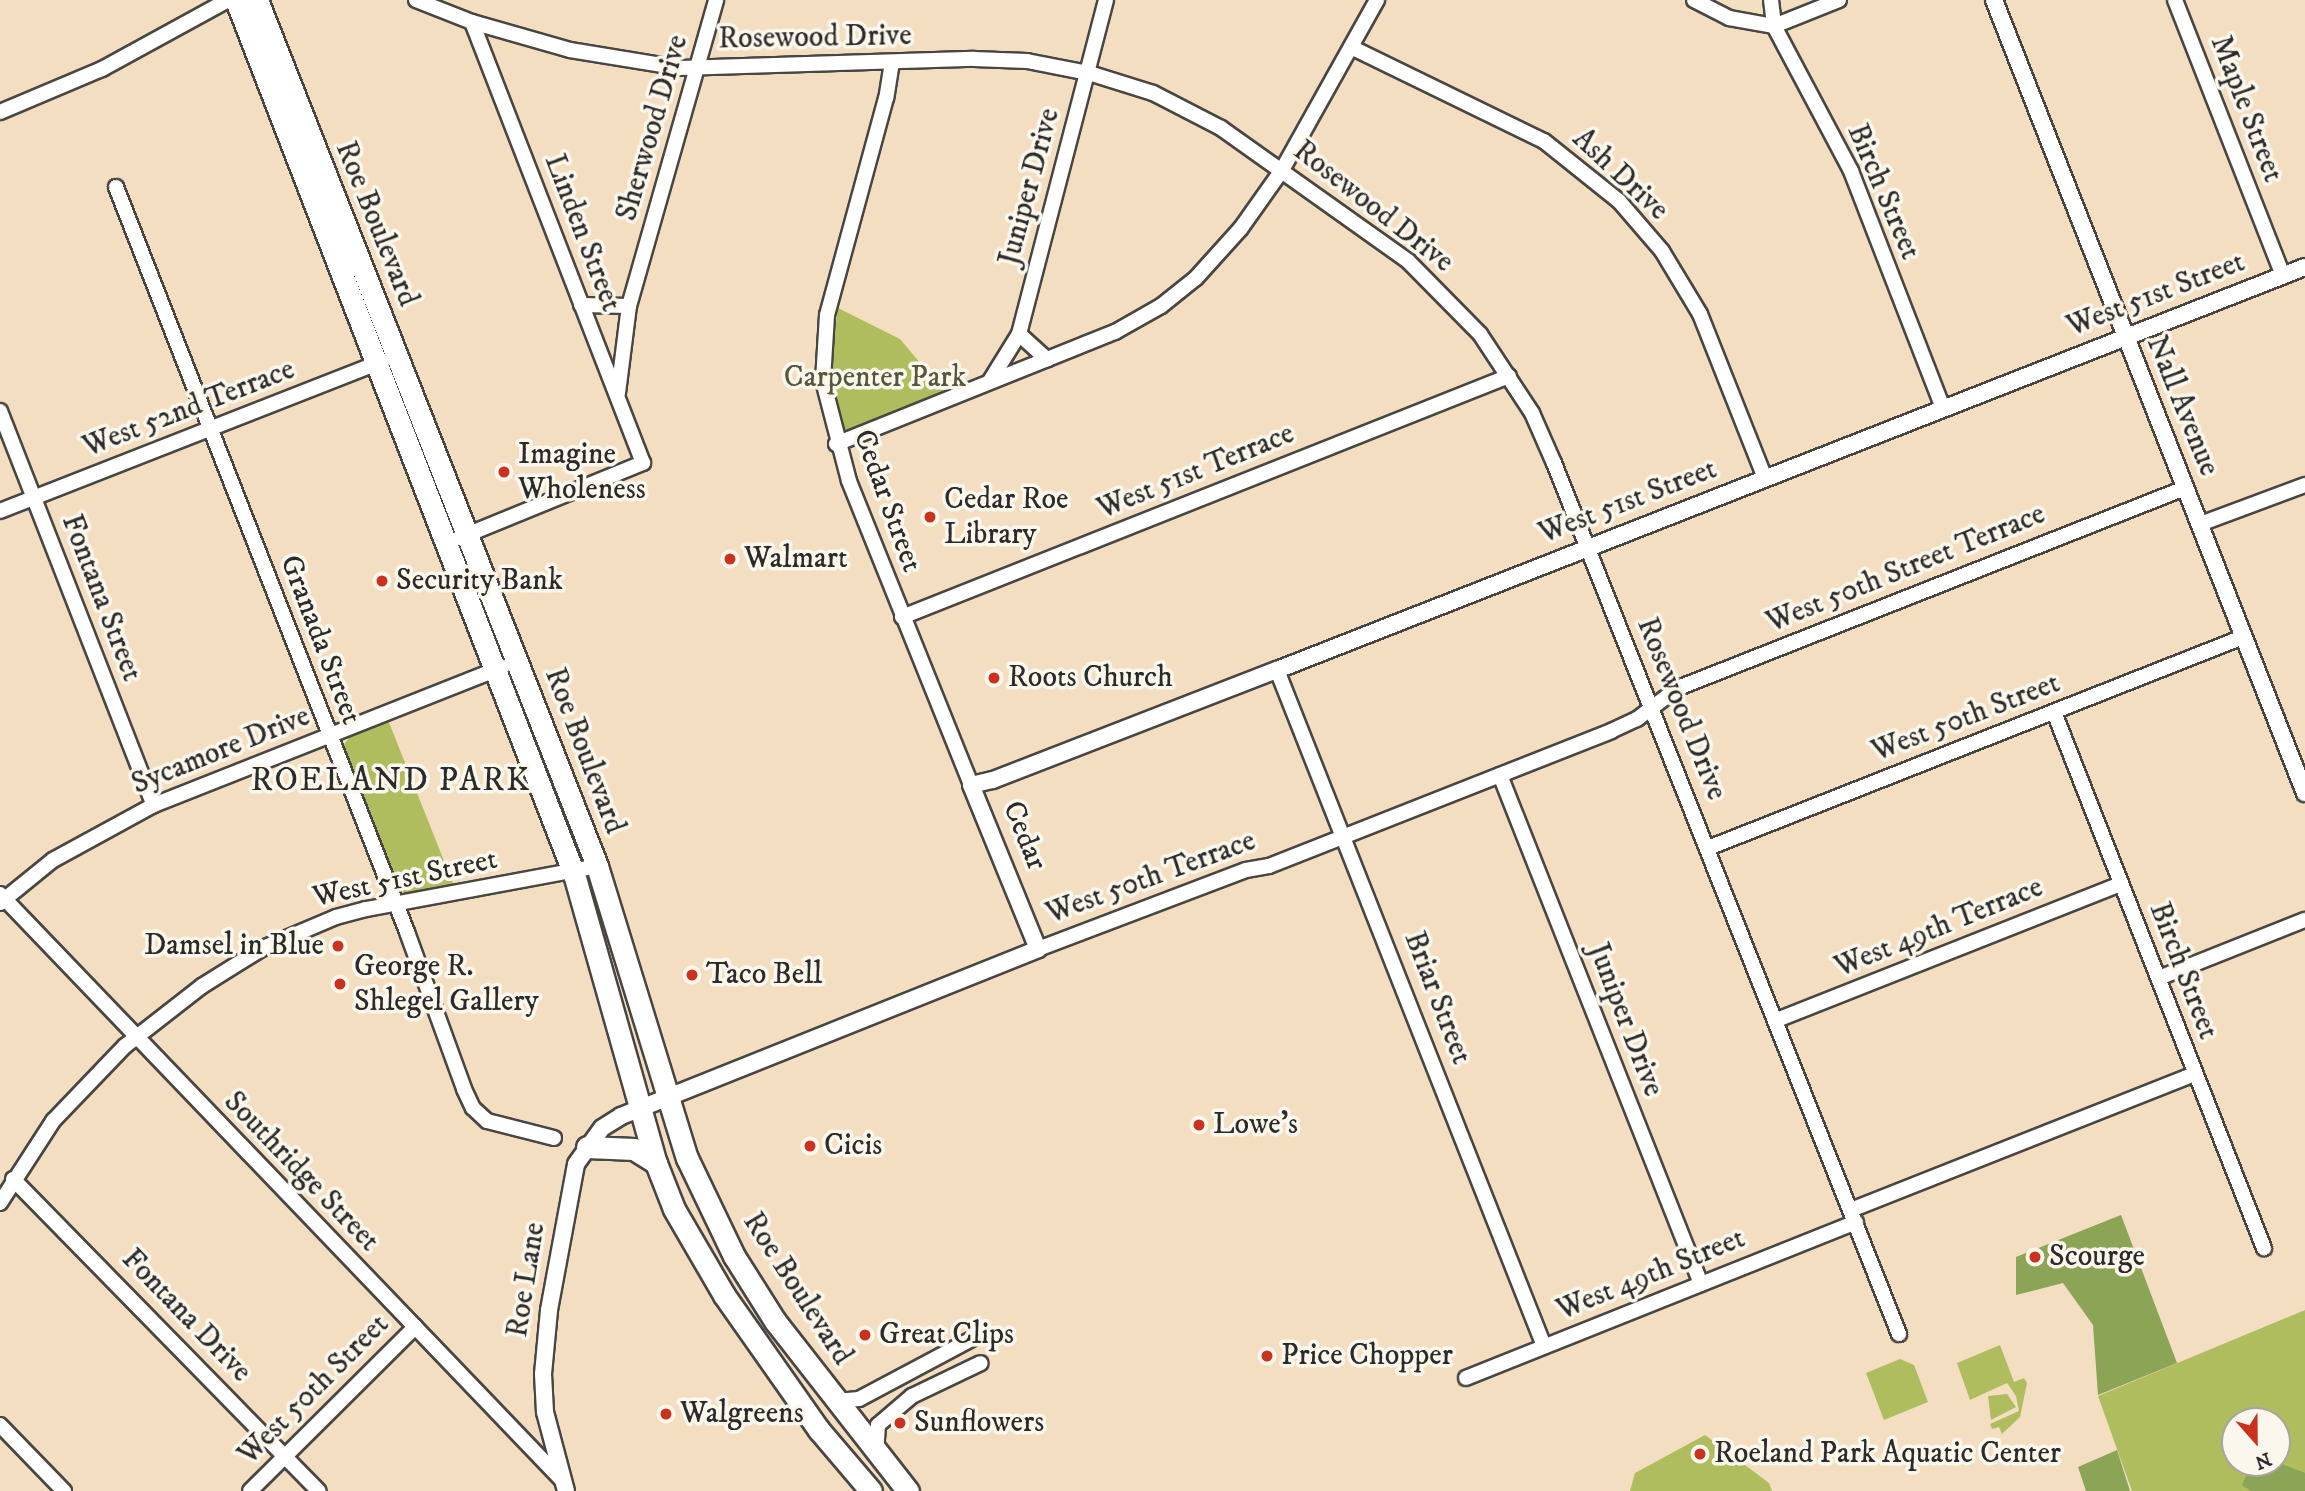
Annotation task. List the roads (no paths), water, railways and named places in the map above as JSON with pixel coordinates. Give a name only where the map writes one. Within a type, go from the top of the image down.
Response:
[{"type":"main road","name":"Roe Boulevard","points":[[236,0],[387,360],[458,539],[517,663],[597,866],[687,1158],[734,1256],[836,1401],[876,1455],[908,1491]]},
{"type":"main road","name":"Roe Boulevard","points":[[257,0],[387,360]]},
{"type":"main road","name":"Roe Boulevard","points":[[458,539],[496,669],[575,874],[656,1163],[679,1219],[723,1295],[819,1430],[871,1491]]},
{"type":"main road","points":[[587,1147],[634,1149],[656,1163]]},
{"type":"street","points":[[0,112],[102,69],[228,0]]},
{"type":"street","name":"Rosewood Drive","points":[[416,0],[472,22],[605,57],[697,67],[1027,61],[1089,72],[1135,86],[1192,111],[1282,170],[1408,261],[1450,300],[1509,376],[1555,463],[1899,1334]]},
{"type":"street","name":"Sherwood Drive","points":[[618,394],[629,306],[716,0]]},
{"type":"street","name":"Juniper Drive","points":[[990,381],[1019,334],[1106,0]]},
{"type":"street","points":[[836,444],[1115,332],[1161,306],[1196,278],[1241,228],[1282,170],[1353,48],[1377,0]]},
{"type":"street","points":[[1694,0],[1729,18],[1774,26],[1839,0]]},
{"type":"street","name":"Birch Street","points":[[1772,0],[1774,26],[1851,172],[1943,408]]},
{"type":"street","name":"Nall Avenue","points":[[1994,0],[2123,337],[2200,524],[2305,793]]},
{"type":"street","name":"Maple Street","points":[[2175,0],[2283,276]]},
{"type":"street","name":"Linden Street","points":[[458,539],[643,463],[472,22]]},
{"type":"street","name":"Ash Drive","points":[[1353,48],[1544,141],[1619,201],[1662,251],[1700,314],[1765,478]]},
{"type":"street","name":"Cedar Street","points":[[892,62],[824,333],[823,382],[836,444],[902,617],[971,785]]},
{"type":"street","name":"Granada Street","points":[[116,187],[473,1108],[486,1121],[554,1138]]},
{"type":"street","name":"West 51st Street","points":[[971,785],[993,780],[1278,670],[2305,267]]},
{"type":"street","points":[[581,305],[629,306]]},
{"type":"street","points":[[1019,334],[1047,359]]},
{"type":"street","name":"West 52nd Terrace","points":[[0,511],[387,360]]},
{"type":"street","name":"West 51st Terrace","points":[[902,617],[1509,376]]},
{"type":"street","name":"Fontana Street","points":[[0,411],[154,805]]},
{"type":"street","points":[[2200,524],[2305,485]]},
{"type":"street","name":"West 50th Street Terrace","points":[[1653,708],[1678,688],[2185,488]]},
{"type":"street","name":"West 50th Street","points":[[1708,848],[2243,637]]},
{"type":"street","name":"Sycamore Drive","points":[[1,899],[53,860],[154,805],[517,663]]},
{"type":"street","name":"Briar Street","points":[[1278,670],[1544,1346]]},
{"type":"street","name":"West 50th Terrace","points":[[642,1107],[1038,949],[1500,775],[1611,731],[1653,708]]},
{"type":"street","name":"Birch Street","points":[[2054,712],[2264,1248]]},
{"type":"street","name":"Juniper Drive","points":[[1500,775],[1701,1284]]},
{"type":"street","name":"Cedar","points":[[971,785],[1038,949]]},
{"type":"street","name":"West 51st Street","points":[[0,1203],[53,1121],[136,1036],[202,986],[275,942],[336,917],[575,874],[597,866]]},
{"type":"street","name":"West 49th Terrace","points":[[1777,1020],[2121,884]]},
{"type":"street","name":"Southridge Street","points":[[1,899],[136,1036],[564,1486]]},
{"type":"street","points":[[2159,978],[2305,920]]},
{"type":"street","name":"West 49th Street","points":[[1466,1378],[1701,1284],[1853,1216],[2195,1074]]},
{"type":"street","name":"Roe Lane","points":[[564,1486],[545,1412],[544,1354],[572,1176],[587,1147],[602,1128],[642,1107]]},
{"type":"street","name":"Fontana Drive","points":[[13,1180],[319,1491]]},
{"type":"street","name":"West 50th Street","points":[[250,1491],[415,1327]]},
{"type":"street","points":[[836,1401],[859,1399],[972,1339]]},
{"type":"street","points":[[876,1455],[878,1425],[912,1396],[981,1363]]},
{"type":"street","points":[[0,1425],[64,1491]]},
{"type":"place","name":"Imagine Wholeness","points":[[504,472]]},
{"type":"place","name":"Cedar Roe Library","points":[[930,517]]},
{"type":"place","name":"Walmart","points":[[730,559]]},
{"type":"place","name":"Security Bank","points":[[382,581]]},
{"type":"place","name":"Roots Church","points":[[994,678]]},
{"type":"place","name":"Damsel in Blue","points":[[338,946]]},
{"type":"place","name":"Taco Bell","points":[[692,975]]},
{"type":"place","name":"George R. Shlegel Gallery","points":[[340,984]]},
{"type":"place","name":"Lowe's","points":[[1199,1125]]},
{"type":"place","name":"Cicis","points":[[810,1146]]},
{"type":"place","name":"Scourge","points":[[2035,1257]]},
{"type":"place","name":"Great Clips","points":[[865,1335]]},
{"type":"place","name":"Price Chopper","points":[[1267,1356]]},
{"type":"place","name":"Walgreens","points":[[666,1414]]},
{"type":"place","name":"Sunflowers","points":[[900,1423]]},
{"type":"place","name":"Roeland Park Aquatic Center","points":[[1700,1454]]},
{"type":"district","name":"ROELAND PARK","points":[[391,781]]},
{"type":"park label","name":"Carpenter Park","points":[[875,378]]}]
